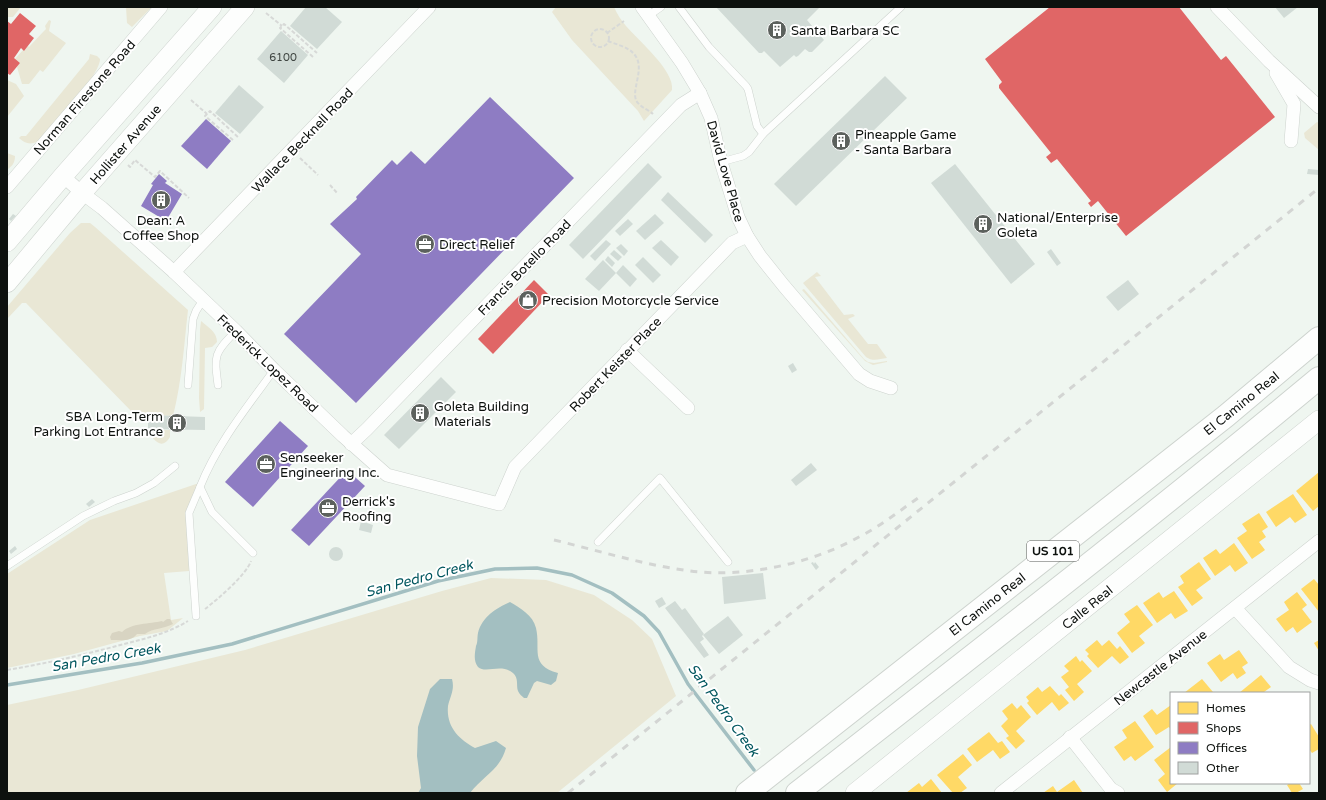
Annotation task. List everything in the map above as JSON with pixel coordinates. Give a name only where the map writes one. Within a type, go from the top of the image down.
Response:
[{"type":"highway","name":"El Camino Real","points":[[747,793],[1226,416],[1319,338]]},
{"type":"highway","name":"US 101","points":[[801,790],[1237,446],[1319,378]]},
{"type":"main road","name":"Hollister Avenue","points":[[7,242],[212,7]]},
{"type":"main road","name":"Hollister Avenue","points":[[7,283],[82,194],[245,7]]},
{"type":"main road","name":"Calle Real","points":[[864,790],[1319,420]]},
{"type":"street","name":"Norman Firestone Road","points":[[7,187],[161,7]]},
{"type":"street","name":"Wallace Becknell Road","points":[[174,272],[429,7]]},
{"type":"street","points":[[1217,7],[1269,61],[1319,107]]},
{"type":"street","name":"David Love Place","points":[[645,11],[682,64],[700,93],[711,118],[721,162],[738,217],[746,236],[784,286],[859,374],[870,381],[891,388]]},
{"type":"street","points":[[1269,61],[1294,104],[1291,141]]},
{"type":"street","name":"Francis Botello Road","points":[[351,444],[373,424],[681,105],[700,93]]},
{"type":"street","name":"Frederick Lopez Road","points":[[63,176],[82,194],[102,208],[174,272],[351,444],[387,475],[499,504]]},
{"type":"street","name":"Robert Keister Place","points":[[499,504],[515,467],[732,243],[746,236]]},
{"type":"street","points":[[627,350],[688,408]]},
{"type":"street","name":"Newcastle Avenue","points":[[1001,793],[1319,541]]},
{"type":"street","points":[[1235,608],[1289,667],[1310,680],[1319,683]]},
{"type":"street","points":[[1070,737],[1111,789],[1118,793]]},
{"type":"lane","points":[[645,11],[661,7]]},
{"type":"lane","points":[[679,7],[708,46],[746,86],[757,126],[764,134]]},
{"type":"lane","points":[[721,162],[743,156],[748,152],[764,134],[901,7]]},
{"type":"lane","points":[[188,385],[193,320],[196,311],[203,300]]},
{"type":"lane","points":[[218,385],[216,354],[236,331]]},
{"type":"lane","points":[[196,616],[189,513],[207,470],[220,447],[274,370]]},
{"type":"lane","points":[[7,566],[83,516],[114,501],[136,493],[154,483],[175,466]]},
{"type":"lane","points":[[598,542],[660,478],[728,562]]},
{"type":"lane","points":[[200,487],[212,512],[253,553]]},
{"type":"path","points":[[266,13],[282,26],[284,24],[317,53]]},
{"type":"path","points":[[607,33],[624,21]]},
{"type":"path","points":[[282,26],[280,28],[313,58]]},
{"type":"path","points":[[600,29],[607,33],[608,41],[605,45],[597,46],[593,44],[591,40],[593,32],[600,29]]},
{"type":"path","points":[[608,41],[632,51],[636,55],[639,67],[639,78],[634,91],[635,98],[637,103],[653,114]]},
{"type":"path","points":[[191,100],[207,114],[205,116],[233,140]]},
{"type":"path","points":[[207,114],[210,111],[239,138]]},
{"type":"path","points":[[300,158],[318,175]]},
{"type":"path","points":[[128,165],[130,167],[136,160],[155,177],[160,171],[189,198]]},
{"type":"path","points":[[330,185],[338,194]]},
{"type":"path","points":[[7,670],[70,658],[168,632],[196,616],[227,590],[249,567],[253,553]]},
{"type":"shaded area","points":[[7,7],[21,7],[13,17],[7,17]]},
{"type":"shaded area","points":[[126,7],[152,7],[132,27],[127,23]]},
{"type":"shaded area","points":[[556,7],[614,7],[626,26],[662,65],[668,74],[672,90],[644,121],[638,111],[572,40],[552,12]]},
{"type":"shaded area","points":[[49,20],[51,21],[49,31],[66,43],[43,72],[40,70],[29,84],[22,84],[17,67],[20,63],[15,59],[46,29],[45,26]]},
{"type":"shaded area","points":[[90,54],[97,56],[100,59],[98,67],[74,101],[39,141],[26,143],[21,140],[19,138],[21,136],[26,136],[89,59]]},
{"type":"shaded area","points":[[7,80],[16,84],[24,96],[7,117]]},
{"type":"shaded area","points":[[1317,122],[1319,123],[1319,150],[1305,138],[1304,133]]},
{"type":"shaded area","points":[[7,153],[15,156],[13,164],[7,170]]},
{"type":"shaded area","points":[[81,223],[90,223],[95,227],[188,310],[181,376],[173,416],[148,415],[139,420],[26,303],[22,303],[7,319],[7,307],[70,233]]},
{"type":"shaded area","points":[[817,272],[821,276],[815,277],[844,315],[853,314],[855,316],[848,319],[868,344],[877,344],[887,358],[874,360],[866,357],[803,283]]},
{"type":"shaded area","points":[[804,289],[864,359],[868,362],[874,363],[887,362],[873,365],[865,361],[802,290]]},
{"type":"shaded area","points":[[201,321],[214,333],[217,338],[217,342],[212,347],[205,348],[204,409],[200,412],[199,398]]},
{"type":"shaded area","points":[[146,430],[170,430],[170,437],[167,441],[160,443],[154,440]]},
{"type":"shaded area","points":[[199,483],[187,511],[189,571],[164,573],[171,620],[183,618],[167,631],[140,636],[74,654],[7,668],[7,574],[90,520]]},
{"type":"shaded area","points":[[491,578],[546,580],[594,595],[632,620],[652,639],[676,696],[557,793],[7,793],[7,705],[78,690],[245,650],[442,591]]},
{"type":"shaded area","points":[[170,619],[173,624],[145,634],[137,634],[135,637],[129,639],[111,640],[110,637],[112,633],[119,631],[122,632],[135,625],[163,622]]},
{"type":"water","points":[[510,602],[526,612],[532,619],[536,628],[538,655],[540,661],[543,666],[549,670],[558,673],[556,681],[551,685],[537,681],[534,683],[527,698],[524,698],[518,692],[516,677],[513,673],[504,669],[481,669],[476,665],[475,651],[480,627],[490,614]]},
{"type":"water","points":[[440,679],[452,679],[453,690],[448,706],[448,713],[451,726],[455,732],[464,741],[475,748],[496,741],[506,748],[500,762],[470,793],[418,793],[421,788],[417,756],[418,727],[430,689]]},
{"type":"building: Homes","points":[[1319,472],[1319,506],[1313,511],[1296,491]]},
{"type":"building: Homes","points":[[1293,494],[1307,515],[1295,523],[1290,517],[1276,527],[1266,512]]},
{"type":"building: Homes","points":[[1259,513],[1268,527],[1262,531],[1266,537],[1259,542],[1265,550],[1252,559],[1237,538],[1247,531],[1242,524]]},
{"type":"building: Homes","points":[[1234,543],[1248,563],[1235,572],[1230,565],[1215,576],[1203,558],[1216,549],[1220,554]]},
{"type":"building: Homes","points":[[1199,562],[1211,579],[1196,590],[1203,598],[1192,606],[1178,587],[1184,583],[1180,576]]},
{"type":"building: Homes","points":[[1314,579],[1319,585],[1319,612],[1301,589]]},
{"type":"building: Homes","points":[[1174,591],[1188,611],[1175,619],[1171,613],[1157,623],[1143,603],[1159,592],[1163,598]]},
{"type":"building: Homes","points":[[1297,592],[1307,605],[1302,609],[1312,622],[1297,633],[1293,627],[1286,632],[1276,619],[1289,610],[1284,602]]},
{"type":"building: Homes","points":[[1137,605],[1153,625],[1139,636],[1145,643],[1132,653],[1117,633],[1130,622],[1124,614]]},
{"type":"building: Homes","points":[[1097,640],[1102,646],[1109,640],[1117,649],[1120,646],[1129,657],[1120,664],[1112,656],[1098,668],[1087,656],[1089,654],[1085,650]]},
{"type":"building: Homes","points":[[1319,640],[1319,651],[1314,643]]},
{"type":"building: Homes","points":[[1239,650],[1248,663],[1242,667],[1246,673],[1237,679],[1233,673],[1221,682],[1207,663],[1220,654],[1224,660]]},
{"type":"building: Homes","points":[[1076,656],[1080,662],[1082,660],[1092,671],[1077,684],[1084,692],[1074,701],[1065,690],[1069,687],[1061,677],[1069,671],[1064,666]]},
{"type":"building: Homes","points":[[1261,675],[1271,687],[1264,692],[1240,692]]},
{"type":"building: Homes","points":[[1202,679],[1213,692],[1185,692]]},
{"type":"building: Homes","points":[[1050,686],[1059,696],[1061,694],[1069,703],[1059,711],[1052,702],[1037,715],[1027,703],[1029,701],[1026,697],[1038,687],[1042,692]]},
{"type":"building: Homes","points":[[1012,703],[1017,709],[1021,705],[1031,717],[1016,731],[1025,741],[1016,749],[1006,738],[1009,736],[1001,726],[1008,719],[1002,711]]},
{"type":"building: Homes","points":[[1170,706],[1170,728],[1169,727],[1156,735],[1143,716],[1152,709],[1157,715]]},
{"type":"building: Homes","points":[[1135,721],[1154,747],[1135,761],[1131,756],[1124,761],[1114,747],[1127,738],[1122,730]]},
{"type":"building: Homes","points":[[1310,724],[1319,737],[1319,749],[1312,753],[1310,750]]},
{"type":"building: Homes","points":[[989,732],[998,743],[1002,741],[1010,752],[1000,759],[993,750],[977,762],[967,749]]},
{"type":"building: Homes","points":[[1170,748],[1170,784],[1177,784],[1167,792],[1158,780],[1165,774],[1154,760]]},
{"type":"building: Homes","points":[[963,754],[972,765],[958,777],[967,788],[960,793],[953,793],[937,775]]},
{"type":"building: Homes","points":[[931,779],[942,793],[906,793],[919,783],[922,787]]},
{"type":"building: Homes","points":[[1074,780],[1083,793],[1043,793],[1053,786],[1057,792]]},
{"type":"building: Homes","points":[[1300,784],[1303,789],[1296,793],[1292,793],[1287,785]]},
{"type":"building: Shops","points":[[1050,7],[1179,7],[1221,60],[1226,56],[1275,117],[1126,236],[1098,201],[1091,207],[1088,203],[1091,201],[1057,159],[1051,163],[1046,157],[1051,153],[999,88],[999,85],[1002,82],[985,59]]},
{"type":"building: Shops","points":[[20,13],[36,26],[29,34],[34,38],[24,51],[21,48],[14,58],[20,63],[10,75],[7,73],[7,21],[11,24]]},
{"type":"building: Shops","points":[[534,280],[549,295],[493,354],[478,339]]},
{"type":"building: Offices","points":[[490,97],[574,178],[356,403],[284,334],[361,254],[330,224],[357,199],[356,197],[392,160],[397,165],[411,151],[425,164]]},
{"type":"building: Offices","points":[[206,119],[231,141],[207,169],[181,146]]},
{"type":"building: Offices","name":"Dean: A Coffee Shop","points":[[159,174],[167,181],[165,183],[182,194],[166,221],[141,206],[153,185],[151,184]]},
{"type":"building: Offices","points":[[280,421],[308,446],[253,507],[225,482]]},
{"type":"building: Offices","points":[[347,470],[365,486],[309,546],[291,530]]},
{"type":"building: Other","points":[[306,7],[325,7],[342,22],[317,49],[290,26]]},
{"type":"building: Other","name":"Santa Barbara SC","points":[[716,7],[820,7],[807,20],[824,40],[812,52],[805,49],[798,56],[796,57],[794,55],[780,67],[764,51],[759,53]]},
{"type":"building: Other","points":[[1275,7],[1298,7],[1284,18]]},
{"type":"building: Other","points":[[281,31],[308,55],[284,83],[257,59]]},
{"type":"building: Other","name":"Pineapple Game - Santa Barbara","points":[[885,76],[907,98],[796,206],[774,184]]},
{"type":"building: Other","points":[[239,85],[264,107],[240,134],[215,113]]},
{"type":"building: Other","points":[[648,163],[662,177],[583,259],[569,245]]},
{"type":"building: Other","name":"National/Enterprise Goleta","points":[[955,164],[1035,264],[1011,284],[931,183]]},
{"type":"building: Other","points":[[1308,169],[1319,170],[1319,175],[1307,174]]},
{"type":"building: Other","points":[[668,192],[713,235],[705,243],[661,200]]},
{"type":"building: Other","points":[[13,214],[16,216],[11,221],[9,219]]},
{"type":"building: Other","points":[[655,214],[664,223],[645,240],[636,231]]},
{"type":"building: Other","points":[[628,219],[633,224],[620,236],[615,231]]},
{"type":"building: Other","points":[[606,240],[611,244],[595,261],[590,256]]},
{"type":"building: Other","points":[[661,240],[679,257],[671,266],[652,248]]},
{"type":"building: Other","points":[[621,244],[628,251],[624,256],[616,248]]},
{"type":"building: Other","points":[[1051,249],[1061,263],[1057,266],[1047,252]]},
{"type":"building: Other","points":[[614,250],[622,257],[618,261],[610,254]]},
{"type":"building: Other","points":[[608,256],[615,263],[612,267],[605,260]]},
{"type":"building: Other","points":[[643,257],[661,275],[653,283],[635,265]]},
{"type":"building: Other","points":[[603,260],[616,273],[599,291],[585,279]]},
{"type":"building: Other","points":[[623,265],[637,279],[630,287],[616,273]]},
{"type":"building: Other","points":[[1128,280],[1139,294],[1118,311],[1106,297]]},
{"type":"building: Other","points":[[793,363],[797,370],[792,373],[788,366]]},
{"type":"building: Other","name":"Goleta Building Materials","points":[[441,377],[456,392],[399,449],[384,435]]},
{"type":"building: Other","name":"SBA Long-Term Parking Lot Entrance","points":[[148,415],[205,417],[205,430],[148,429]]},
{"type":"building: Other","points":[[811,463],[817,470],[796,486],[791,480]]},
{"type":"building: Other","points":[[92,499],[95,502],[89,507],[86,504]]},
{"type":"building: Other","points":[[361,521],[373,525],[371,533],[359,530]]},
{"type":"building: Other","points":[[15,546],[17,549],[11,554],[9,551]]},
{"type":"building: Other","points":[[333,547],[339,547],[343,551],[343,557],[339,561],[333,561],[329,557],[329,551]]},
{"type":"building: Other","points":[[813,562],[814,564],[815,562],[819,567],[816,570],[811,563]]},
{"type":"building: Other","points":[[763,573],[766,599],[724,604],[722,577]]},
{"type":"building: Other","points":[[662,597],[666,604],[659,608],[655,601]]},
{"type":"building: Other","points":[[675,601],[682,610],[685,608],[704,634],[702,636],[704,639],[700,642],[709,655],[704,658],[665,608]]},
{"type":"building: Other","points":[[728,616],[743,635],[719,654],[703,635]]},
{"type":"waterway","name":"San Pedro Creek","points":[[7,685],[142,663],[232,644],[438,581],[495,569],[537,568],[572,575],[612,593],[644,616],[659,632],[688,684],[754,770]]},
{"type":"railway","points":[[568,793],[1319,188]]},
{"type":"railway","points":[[554,540],[639,561],[690,571],[711,573],[754,570],[798,562],[839,547],[873,529],[918,498]]},
{"type":"place","name":"Santa Barbara SC","points":[[777,30]]},
{"type":"place","name":"Pineapple Game - Santa Barbara","points":[[841,141]]},
{"type":"place","name":"Dean: A Coffee Shop","points":[[161,200]]},
{"type":"place","name":"National/Enterprise Goleta","points":[[983,224]]},
{"type":"place","name":"Direct Relief","points":[[425,244]]},
{"type":"place","name":"Precision Motorcycle Service","points":[[528,300]]},
{"type":"place","name":"Goleta Building Materials","points":[[420,413]]},
{"type":"place","name":"SBA Long-Term Parking Lot Entrance","points":[[177,423]]},
{"type":"place","name":"Senseeker Engineering Inc.","points":[[266,464]]},
{"type":"place","name":"Derrick's Roofing","points":[[328,508]]}]
